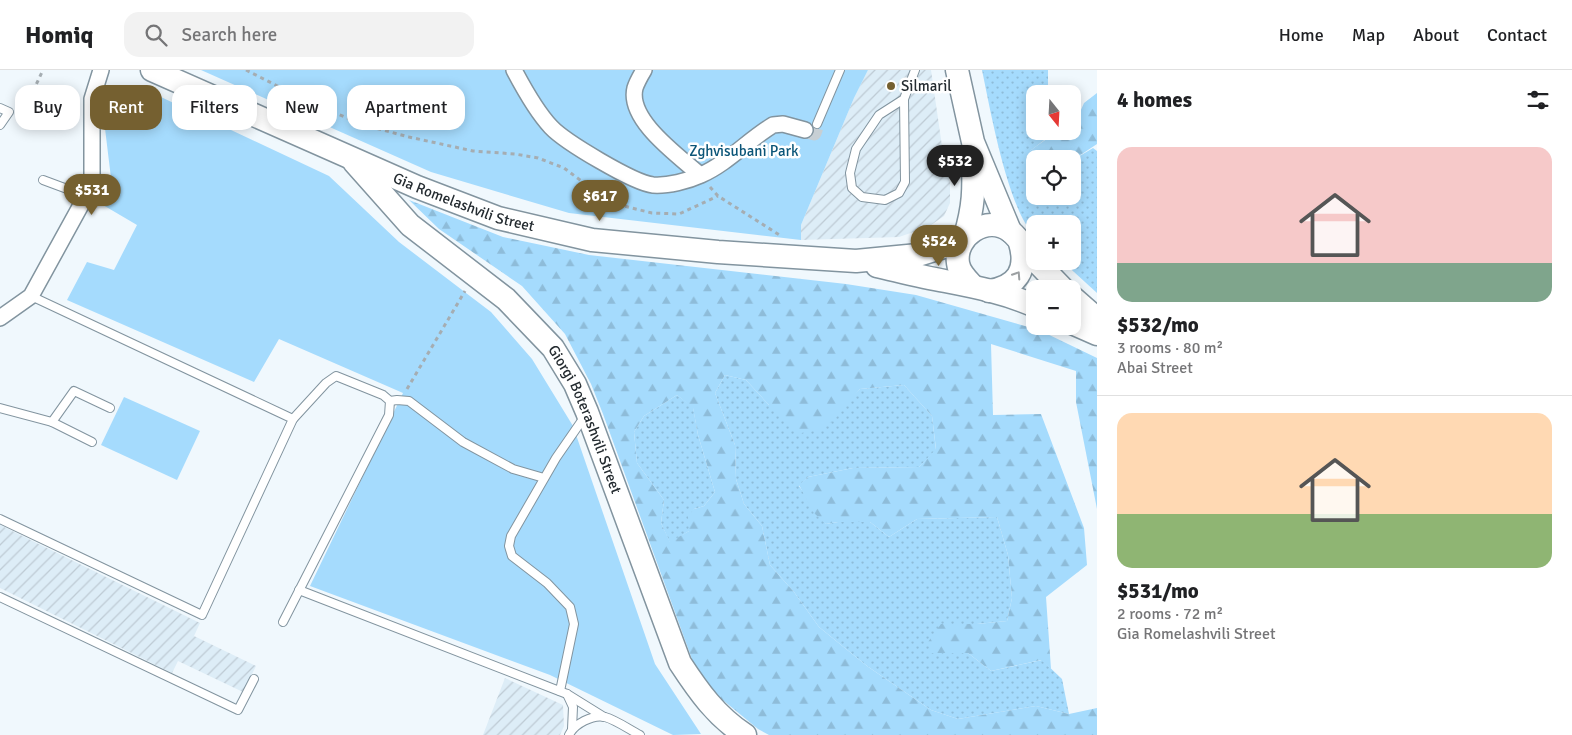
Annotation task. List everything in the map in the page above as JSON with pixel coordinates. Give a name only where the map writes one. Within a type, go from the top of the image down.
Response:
[{"type":"street","points":[[0,318],[31,296],[92,185],[92,99],[101,70]]},
{"type":"street","name":"Gia Romelashvili Street","points":[[152,70],[349,158],[417,187],[498,218],[592,240],[718,252],[856,261],[980,288],[1026,303]]},
{"type":"street","points":[[514,70],[552,128],[587,153],[643,182],[653,185],[669,184],[700,175],[718,165],[772,125],[783,124],[811,127]]},
{"type":"street","points":[[644,70],[635,88],[638,112],[659,137],[700,175]]},
{"type":"street","points":[[957,70],[973,142],[1023,254],[1023,265],[1018,276],[1010,284],[1000,289],[980,288],[962,274],[958,263],[958,252],[972,214],[974,200],[973,142]]},
{"type":"street","name":"Giorgi Boterashvili Street","points":[[349,158],[410,225],[506,299],[553,348],[575,384],[587,412],[680,663],[702,696],[734,730]]},
{"type":"street","points":[[964,237],[975,229],[986,225],[999,226],[1015,237],[1026,249]]},
{"type":"street","name":"Gia Romelashvili Street","points":[[856,261],[918,255],[950,245],[964,237]]},
{"type":"street","points":[[1045,270],[1055,280]]},
{"type":"street","points":[[1081,305],[1097,319]]},
{"type":"street","points":[[1081,327],[1097,334]]},
{"type":"lane","points":[[811,127],[840,70]]},
{"type":"lane","points":[[904,99],[879,116],[856,149],[850,173],[852,188],[862,197],[885,200],[899,193],[905,182],[904,99],[915,70]]},
{"type":"lane","points":[[0,108],[9,112],[0,125]]},
{"type":"lane","points":[[44,180],[86,196]]},
{"type":"lane","points":[[31,296],[293,419]]},
{"type":"lane","points":[[0,519],[202,614],[293,419],[326,383],[336,376],[382,395],[390,401],[409,401],[463,442],[513,469],[544,478]]},
{"type":"lane","points":[[52,422],[74,391],[110,408]]},
{"type":"lane","points":[[283,622],[388,415],[390,401]]},
{"type":"lane","points":[[0,408],[52,422],[92,442]]},
{"type":"lane","points":[[570,732],[573,707],[564,692],[574,624],[570,607],[547,583],[512,556],[509,546],[511,536],[544,478],[587,412]]},
{"type":"lane","points":[[299,590],[564,692],[604,717],[640,735]]},
{"type":"lane","points":[[0,597],[238,710],[254,679]]},
{"type":"lane","points":[[570,732],[588,719],[604,717]]},
{"type":"path","points":[[9,112],[27,104],[43,70]]},
{"type":"path","points":[[246,70],[309,102],[364,124],[409,137],[473,151],[515,154],[538,158],[564,168],[595,191],[624,206],[652,214],[679,214],[718,196]]},
{"type":"path","points":[[700,175],[718,196],[785,238]]},
{"type":"path","points":[[405,391],[466,288]]},
{"type":"shaded area","points":[[868,70],[931,70],[944,160],[950,183],[950,203],[944,216],[928,227],[899,237],[801,240],[801,225],[854,98]]},
{"type":"shaded area","points":[[0,525],[200,623],[194,636],[256,666],[243,692],[178,661],[172,673],[0,588]]},
{"type":"shaded area","points":[[505,678],[563,705],[564,726],[560,735],[483,735]]},
{"type":"green space","name":"Zghvisubani Park","points":[[201,70],[868,70],[854,98],[801,225],[801,240],[569,213],[431,172],[336,130],[337,85],[267,85],[267,99],[257,95],[257,85],[235,85]]},
{"type":"green space","points":[[982,70],[1048,70],[1048,85],[1026,85],[1026,140],[1044,140],[1031,150],[1026,150],[1026,205],[1081,205],[1081,155],[1093,148],[1097,151],[1097,293],[1072,270],[1081,270],[1081,215],[1026,215],[1026,224],[1008,183]]},
{"type":"green space","points":[[1097,93],[1097,144],[1081,155],[1081,150],[1031,150],[1045,140],[1081,140],[1081,110],[1084,103]]},
{"type":"green space","points":[[162,98],[172,102],[172,130],[231,130],[329,176],[399,242],[491,312],[532,359],[573,426],[655,664],[701,734],[673,735],[550,675],[310,586],[403,393],[279,339],[254,382],[67,300],[87,262],[114,270],[137,225],[103,205],[111,178],[105,130],[162,130]]},
{"type":"green space","points":[[409,200],[503,237],[589,255],[846,284],[916,295],[1026,326],[1026,335],[1049,335],[1097,358],[1097,509],[1076,402],[1076,371],[991,344],[993,415],[1041,414],[1084,528],[1087,565],[1046,597],[1051,669],[1041,660],[991,671],[968,653],[931,653],[928,642],[941,624],[977,624],[1007,621],[1012,598],[1008,555],[997,517],[917,519],[889,537],[870,522],[826,524],[814,513],[799,485],[808,477],[853,468],[919,467],[936,449],[932,416],[904,385],[860,389],[834,420],[819,430],[801,433],[769,405],[746,380],[725,375],[715,393],[735,445],[736,479],[744,504],[762,526],[770,565],[794,592],[819,627],[867,666],[931,710],[958,719],[1036,706],[1069,714],[1097,708],[1097,735],[769,735],[758,729],[713,692],[693,662],[591,384],[565,334],[522,286],[439,229]],"holes":[[[677,395],[693,408],[698,435],[715,492],[704,506],[694,509],[688,516],[689,531],[670,542],[661,523],[664,500],[637,463],[634,432],[644,416]]]},
{"type":"green space","points":[[725,375],[746,380],[769,405],[851,398],[860,389],[904,385],[932,416],[936,450],[919,467],[853,468],[808,477],[799,486],[826,524],[870,522],[889,537],[917,519],[997,517],[1008,555],[1012,598],[1007,621],[977,624],[931,653],[968,653],[991,671],[1042,660],[1062,679],[1069,714],[1036,706],[958,719],[931,710],[867,666],[819,627],[794,592],[770,565],[762,526],[744,504],[736,479],[735,445],[715,393]]},
{"type":"green space","points":[[677,395],[693,407],[698,435],[715,492],[704,506],[694,509],[689,531],[670,543],[661,523],[664,500],[637,463],[634,432],[644,416]]},
{"type":"green space","points":[[124,397],[200,431],[177,480],[101,445]]},
{"type":"tunnel","points":[[805,130],[814,133],[817,124]]},
{"type":"place","name":"Silmaril","points":[[891,86]]}]
